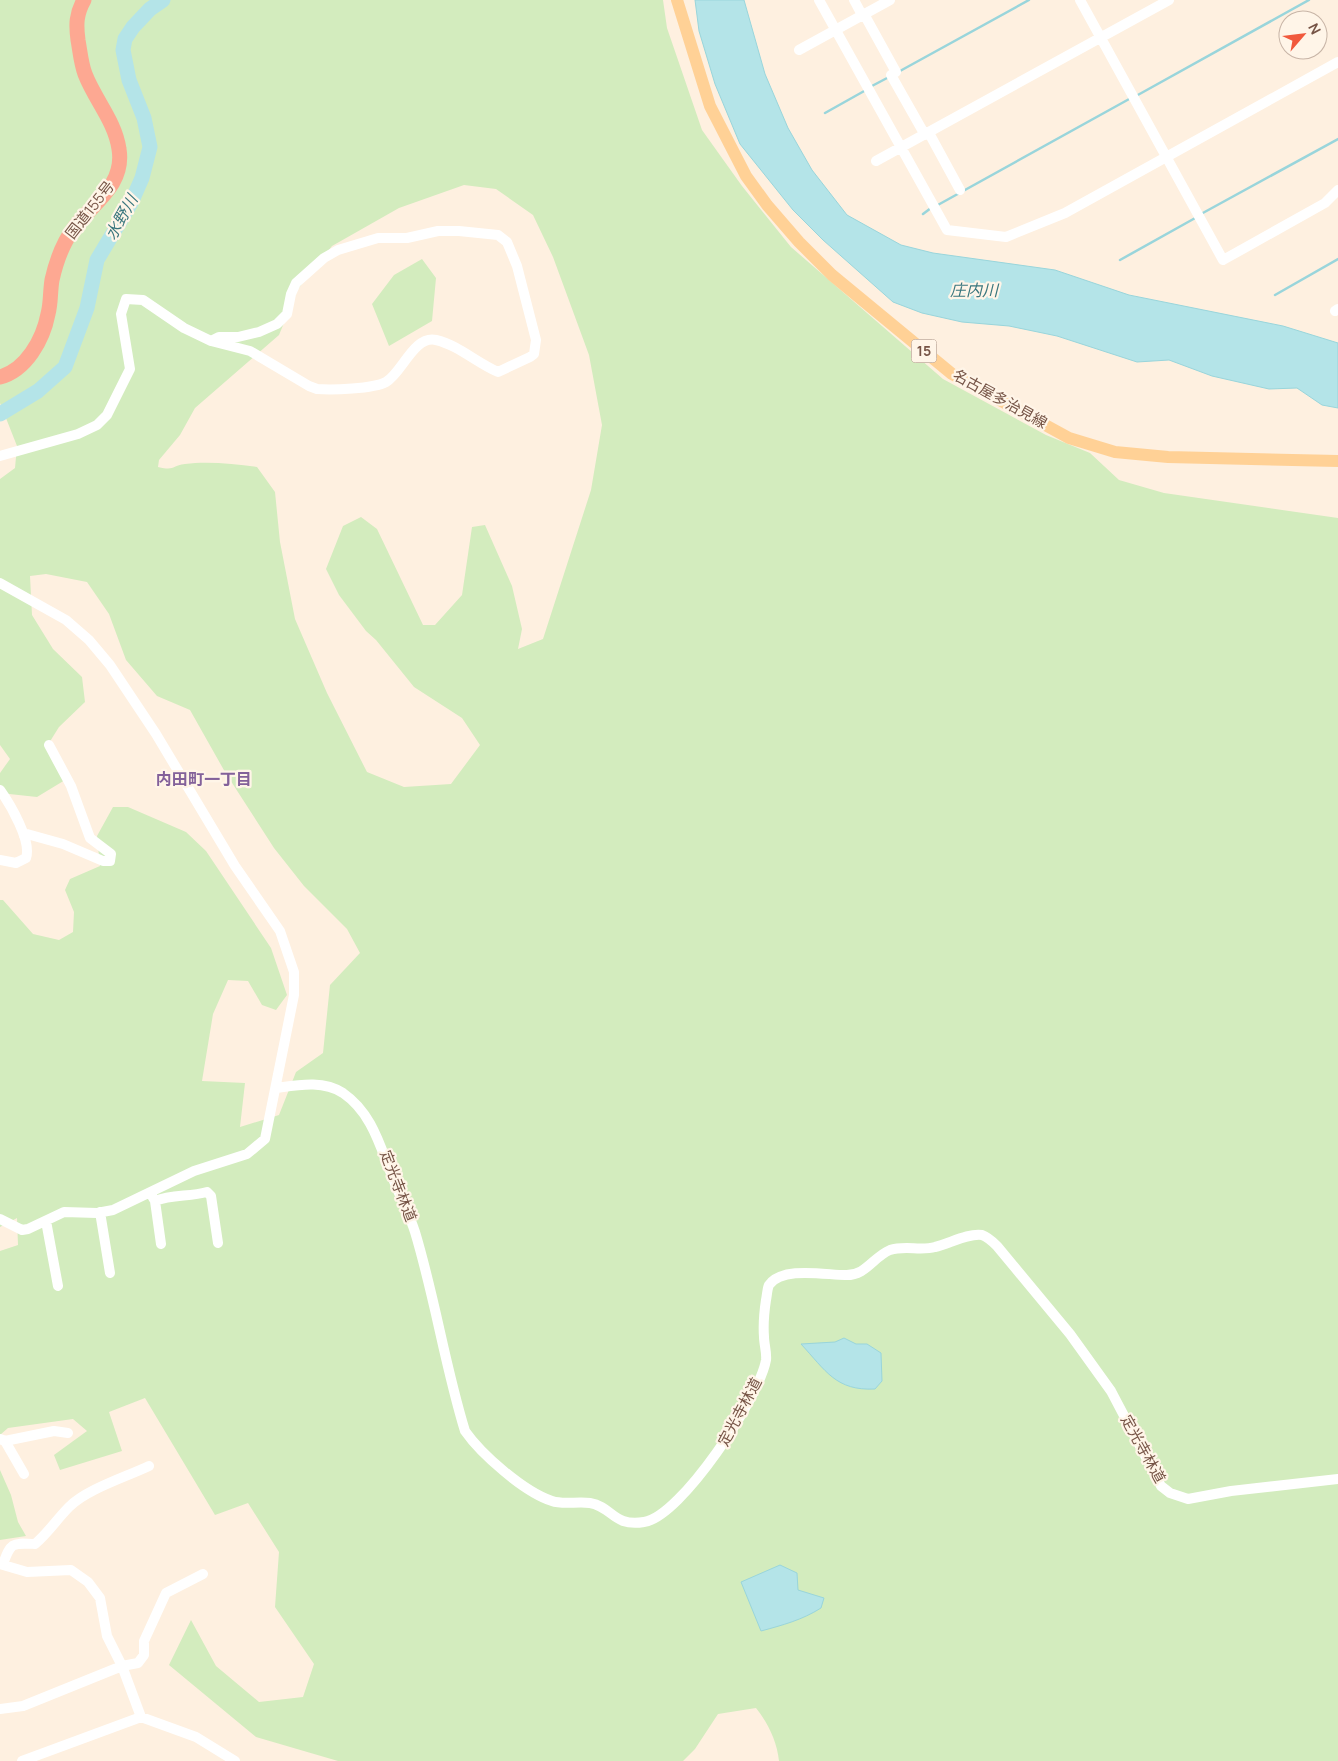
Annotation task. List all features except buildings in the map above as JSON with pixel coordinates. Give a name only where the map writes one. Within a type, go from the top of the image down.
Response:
[{"type":"highway","name":"国道155号","points":[[0,377],[17,369],[37,345],[48,314],[52,281],[60,252],[69,235],[107,192],[118,173],[119,150],[113,126],[85,74],[81,59],[76,26],[77,15],[84,0]]},
{"type":"main road","name":"名古屋多治見線","points":[[677,0],[710,106],[751,183],[799,242],[832,275],[952,374],[1069,438],[1114,452],[1140,456],[1338,461]]},
{"type":"street","points":[[819,0],[947,230],[1006,236],[1065,213],[1338,62]]},
{"type":"street","points":[[854,0],[896,72],[891,75],[960,190]]},
{"type":"street","points":[[799,50],[890,0]]},
{"type":"street","points":[[1080,0],[1223,260],[1325,203],[1337,194]]},
{"type":"street","points":[[876,161],[1169,0]]},
{"type":"street","points":[[0,456],[78,434],[97,425],[107,415],[130,369],[122,314],[126,299],[143,300],[184,328],[211,341],[250,351],[309,386],[325,390],[384,384],[395,377],[407,357],[420,343],[434,339],[450,344],[498,372],[534,354],[536,340],[516,266],[507,242],[498,235],[447,230],[408,238],[378,238],[338,250],[310,269],[296,283],[291,294],[287,314],[277,324],[259,332],[238,337],[219,337],[211,341]]},
{"type":"street","points":[[0,583],[66,620],[89,640],[110,665],[136,702],[235,866],[280,931],[294,972],[294,995],[265,1139],[255,1150],[237,1159],[194,1171],[153,1197]]},
{"type":"street","points":[[24,836],[26,834],[63,844],[103,861],[110,861],[111,858],[112,854],[90,838],[71,786],[49,745]]},
{"type":"street","points":[[0,790],[9,802],[24,836],[28,853],[26,858],[16,863],[0,860]]},
{"type":"street","name":"定光寺林道","points":[[276,1088],[307,1083],[330,1088],[342,1093],[364,1114],[379,1139],[392,1177],[415,1231],[465,1431],[484,1453],[533,1492],[553,1502],[591,1503],[620,1521],[629,1524],[646,1522],[659,1517],[705,1471],[752,1394],[766,1360],[764,1309],[768,1286],[777,1279],[804,1273],[858,1274],[889,1251],[902,1247],[934,1247],[981,1235],[989,1238],[997,1246],[1070,1334],[1111,1391],[1162,1486],[1170,1493],[1188,1499],[1231,1490],[1338,1479]]},
{"type":"street","points":[[0,1219],[22,1230],[64,1212],[100,1212],[113,1210],[153,1197],[195,1195],[207,1192],[211,1196],[218,1243]]},
{"type":"street","points":[[153,1197],[161,1244]]},
{"type":"street","points":[[100,1212],[110,1273]]},
{"type":"street","points":[[46,1221],[58,1286]]},
{"type":"street","points":[[24,1474],[2,1440],[54,1431],[68,1432]]},
{"type":"street","points":[[141,1718],[122,1666],[107,1636],[100,1598],[88,1582],[71,1570],[27,1572],[1,1564],[9,1547],[13,1544],[35,1544],[76,1502],[149,1466]]},
{"type":"street","points":[[0,1709],[23,1706],[122,1666],[138,1663],[142,1660],[144,1642],[166,1593],[204,1574]]},
{"type":"street","points":[[22,1761],[141,1718],[196,1737],[235,1761]]},
{"type":"green space","points":[[0,0],[663,0],[667,28],[702,130],[742,186],[791,247],[943,379],[1046,435],[1090,453],[1119,480],[1164,493],[1338,518],[1338,1761],[779,1761],[771,1733],[756,1708],[718,1714],[695,1749],[683,1761],[338,1761],[256,1737],[169,1665],[191,1620],[216,1666],[259,1702],[303,1697],[314,1664],[275,1607],[279,1552],[248,1503],[215,1515],[145,1398],[109,1412],[122,1451],[60,1470],[54,1455],[87,1431],[73,1419],[8,1428],[0,1435],[0,1251],[18,1245],[17,1218],[0,1227],[0,900],[3,900],[33,934],[59,940],[73,932],[74,912],[65,890],[70,879],[100,866],[97,836],[113,807],[128,807],[186,832],[206,851],[271,948],[287,995],[276,1010],[262,1005],[248,981],[228,980],[213,1014],[202,1081],[245,1083],[240,1127],[279,1115],[296,1072],[323,1053],[330,985],[360,953],[347,929],[304,886],[274,848],[225,772],[190,710],[157,696],[126,660],[109,614],[87,582],[46,574],[30,576],[32,615],[53,649],[82,677],[85,702],[59,727],[49,743],[70,777],[37,797],[0,793],[0,773],[10,759],[0,745],[0,479],[15,468],[17,446],[0,403]],"holes":[[[464,185],[496,189],[533,215],[553,257],[589,355],[602,425],[591,490],[543,639],[518,649],[522,629],[512,586],[485,525],[472,527],[462,595],[435,625],[423,625],[377,529],[361,517],[343,526],[326,569],[339,595],[366,631],[376,640],[414,687],[462,718],[480,745],[451,784],[404,787],[367,772],[327,693],[295,619],[280,542],[275,492],[257,467],[203,463],[167,468],[158,467],[159,460],[180,435],[195,408],[279,335],[298,289],[332,246],[399,208]]]},
{"type":"green space","points":[[422,259],[436,278],[432,321],[389,346],[372,304],[394,275]]},
{"type":"green space","points":[[0,1470],[11,1495],[18,1522],[26,1536],[0,1540]]},
{"type":"water","name":"庄内川","points":[[695,0],[744,0],[765,74],[788,128],[812,170],[847,215],[901,245],[933,253],[1055,270],[1129,295],[1283,326],[1338,343],[1338,408],[1322,405],[1297,388],[1269,389],[1212,376],[1169,360],[1137,362],[1057,336],[1009,326],[962,322],[922,313],[893,302],[823,240],[793,210],[740,144],[715,84],[699,31]]},
{"type":"water","points":[[844,1338],[856,1344],[867,1344],[881,1353],[882,1381],[875,1389],[850,1387],[841,1383],[825,1371],[801,1344],[835,1342]]},
{"type":"water","points":[[780,1565],[797,1573],[798,1590],[824,1598],[821,1608],[807,1616],[761,1631],[741,1582]]},
{"type":"waterway","name":"水野川","points":[[0,414],[38,391],[65,367],[87,308],[97,260],[131,203],[142,178],[150,147],[144,118],[129,80],[123,50],[125,39],[133,27],[150,9],[163,0]]},
{"type":"waterway","points":[[900,71],[1029,0]]},
{"type":"waterway","points":[[1136,96],[1309,0]]},
{"type":"waterway","points":[[870,87],[889,77]]},
{"type":"waterway","points":[[825,113],[866,90]]},
{"type":"waterway","points":[[936,206],[1131,98]]},
{"type":"waterway","points":[[1201,214],[1338,139]]},
{"type":"waterway","points":[[923,214],[931,208]]},
{"type":"waterway","points":[[1120,260],[1197,217]]},
{"type":"waterway","points":[[1275,295],[1338,259]]},
{"type":"district","name":"内田町一丁目","points":[[204,779]]}]
